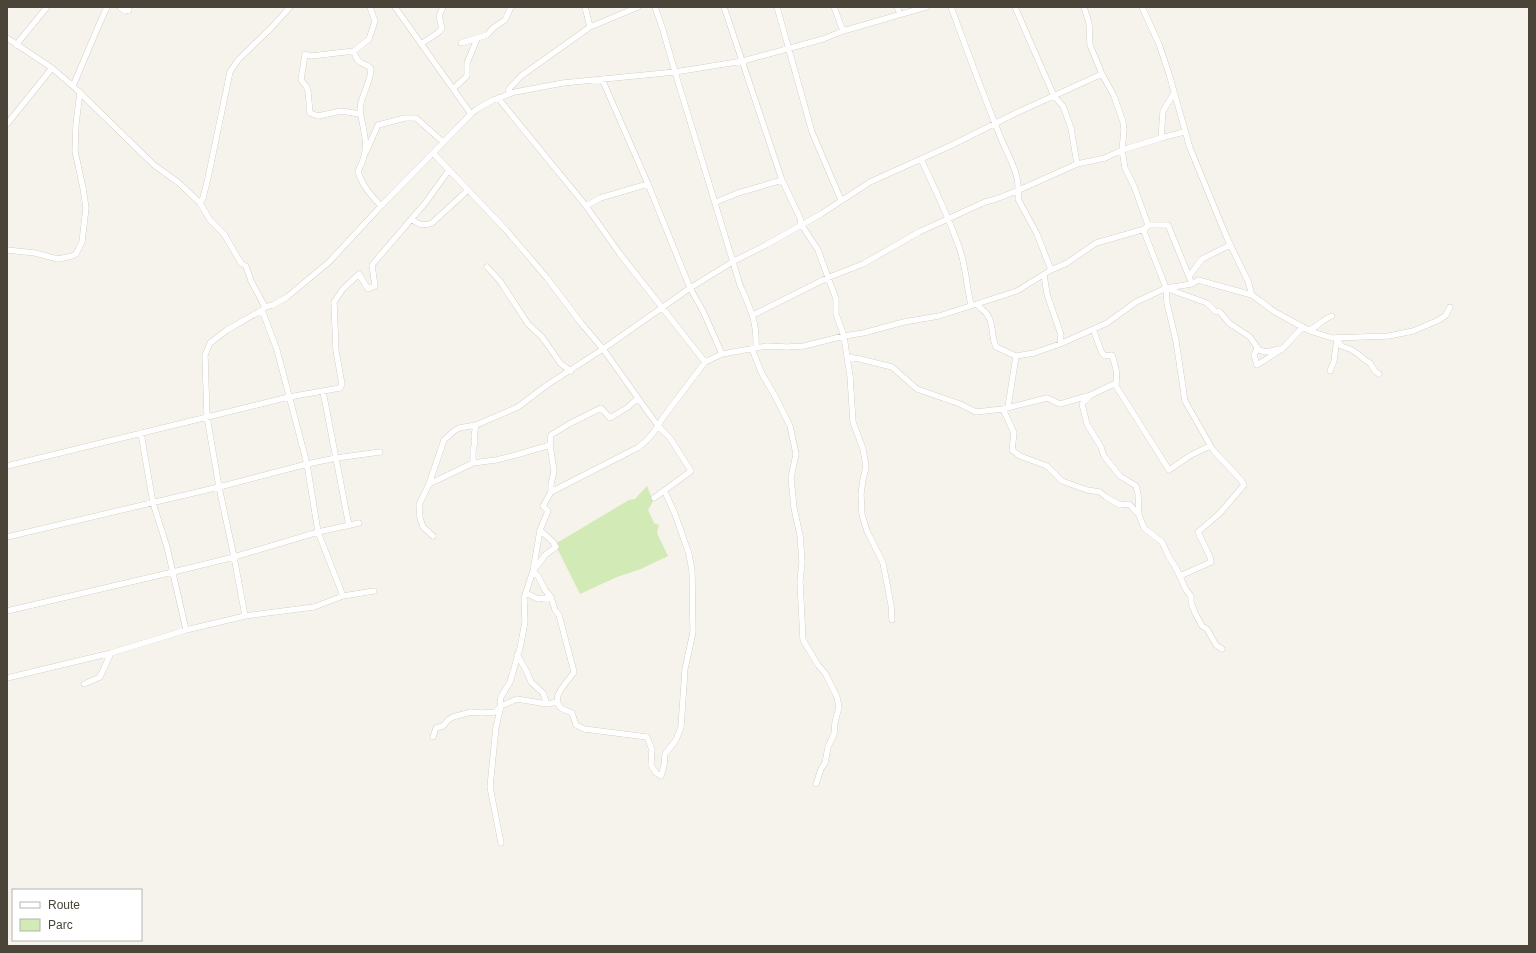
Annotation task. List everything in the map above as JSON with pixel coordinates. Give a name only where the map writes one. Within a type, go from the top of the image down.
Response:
[{"type":"street","points":[[16,45],[47,7]]},
{"type":"street","points":[[73,86],[108,7]]},
{"type":"street","points":[[120,7],[125,12],[129,10]]},
{"type":"street","points":[[200,203],[203,198],[208,178],[230,72],[238,60],[290,7]]},
{"type":"street","points":[[360,114],[341,111],[318,116],[310,113],[308,91],[301,80],[305,54],[311,56],[354,51],[369,39],[375,21],[370,7]]},
{"type":"street","points":[[395,7],[471,114]]},
{"type":"street","points":[[422,44],[439,32],[442,28],[439,16],[444,7]]},
{"type":"street","points":[[461,43],[487,35],[493,28],[505,20],[511,7]]},
{"type":"street","points":[[585,7],[590,27]]},
{"type":"street","points":[[508,94],[509,89],[521,76],[590,27],[638,7]]},
{"type":"street","points":[[655,7],[716,202],[740,285],[753,315],[756,329],[754,348],[762,374],[790,426],[796,454],[791,478],[794,508],[800,535],[802,562],[800,581],[801,630],[804,644],[809,648],[834,689],[839,707],[835,722],[834,734],[828,747],[825,763],[821,769],[816,784]]},
{"type":"street","points":[[724,7],[782,180],[800,218],[801,224],[818,250],[827,278],[836,299],[836,314],[844,336],[850,376],[853,422],[863,449],[866,467],[861,494],[862,515],[867,531],[883,563],[891,605],[892,620]]},
{"type":"street","points":[[777,7],[812,132],[841,200]]},
{"type":"street","points":[[834,7],[843,31]]},
{"type":"street","points":[[897,7],[900,14]]},
{"type":"street","points":[[245,616],[234,557],[218,487],[207,417],[205,355],[210,344],[227,330],[264,308],[287,297],[329,262],[381,206],[471,114],[477,109],[498,98],[508,94],[563,84],[675,72],[743,61],[823,39],[843,31],[926,7]]},
{"type":"street","points":[[951,7],[1014,170],[1019,190],[1018,199],[1034,230],[1051,270]]},
{"type":"street","points":[[1015,7],[1054,96],[1063,106],[1071,128],[1077,164]]},
{"type":"street","points":[[1084,7],[1089,22],[1090,45],[1102,74],[1114,96],[1123,122],[1124,130],[1122,150],[1125,168],[1134,186],[1166,288],[1167,303],[1176,341],[1185,401],[1210,446],[1244,485],[1220,513],[1198,532],[1211,562],[1180,576]]},
{"type":"street","points":[[1142,7],[1159,44],[1169,74],[1184,132],[1230,245],[1248,281],[1252,295]]},
{"type":"street","points":[[7,38],[52,68],[80,92],[154,165],[179,183],[200,203],[210,220],[224,234],[241,262],[246,266],[264,308],[277,350],[308,464],[318,532],[343,596]]},
{"type":"street","points":[[454,88],[467,76],[467,63],[477,39]]},
{"type":"street","points":[[354,51],[357,61],[371,69],[370,80],[363,95],[360,114],[366,137],[365,154]]},
{"type":"street","points":[[7,124],[52,68]]},
{"type":"street","points":[[433,536],[423,527],[420,518],[419,505],[429,484],[446,437],[459,428],[476,425],[518,407],[690,288],[734,261],[821,214],[870,182],[1102,74]]},
{"type":"street","points":[[602,80],[648,184],[690,288],[703,311],[722,354]]},
{"type":"street","points":[[7,250],[35,253],[58,259],[76,254],[82,242],[86,208],[75,152],[76,124],[80,92]]},
{"type":"street","points":[[1161,138],[1164,111],[1174,93]]},
{"type":"street","points":[[498,98],[586,206],[662,308],[705,362]]},
{"type":"street","points":[[381,206],[366,189],[358,171],[378,125],[405,118],[416,118],[443,142]]},
{"type":"street","points":[[753,315],[827,278],[863,264],[919,232],[985,202],[1019,190],[1077,164],[1105,158],[1122,150],[1184,132]]},
{"type":"street","points":[[433,153],[530,256],[603,349],[658,426],[670,438],[691,470],[665,492],[654,498]]},
{"type":"street","points":[[921,159],[948,218],[964,263],[967,287],[974,305],[988,314],[996,347],[1016,356],[1034,353],[1060,344],[1107,323],[1136,302],[1166,288],[1192,284],[1198,280],[1252,295],[1275,312],[1310,331],[1332,338],[1389,336],[1413,331],[1439,320],[1446,315],[1450,307]]},
{"type":"street","points":[[7,466],[289,397],[340,388],[342,384],[336,351],[334,302],[343,289],[359,274],[368,289],[375,286],[372,265],[426,202],[449,170]]},
{"type":"street","points":[[716,202],[738,193],[782,180]]},
{"type":"street","points":[[586,206],[600,198],[648,184]]},
{"type":"street","points":[[411,219],[418,224],[425,226],[432,223],[468,190]]},
{"type":"street","points":[[551,492],[639,447],[649,439],[662,419],[705,362],[722,354],[767,346],[804,346],[844,336],[863,334],[904,322],[939,316],[1017,291],[1051,270],[1071,260],[1096,243],[1146,227],[1168,224],[1190,275],[1192,284]]},
{"type":"street","points":[[1190,275],[1202,259],[1230,245]]},
{"type":"street","points":[[487,267],[500,281],[528,324],[542,337],[561,364],[571,370]]},
{"type":"street","points":[[1044,275],[1047,294],[1061,335],[1060,344]]},
{"type":"street","points":[[1166,288],[1207,303],[1215,311],[1220,312],[1229,323],[1250,337],[1259,350],[1266,352],[1282,349]]},
{"type":"street","points":[[1310,331],[1324,319],[1332,316]]},
{"type":"street","points":[[1255,344],[1257,349],[1254,355],[1257,365],[1282,349],[1303,327]]},
{"type":"street","points":[[1092,329],[1102,353],[1105,356],[1112,356],[1116,364],[1116,386],[1169,470],[1191,454],[1210,446]]},
{"type":"street","points":[[1330,371],[1334,361],[1337,338]]},
{"type":"street","points":[[1337,338],[1341,346],[1360,355],[1379,374]]},
{"type":"street","points":[[1016,356],[1005,408],[1014,433],[1012,450],[1020,456],[1047,466],[1062,481],[1087,490],[1100,492],[1120,505],[1129,504],[1139,515]]},
{"type":"street","points":[[847,357],[892,367],[917,389],[960,404],[976,412],[1005,408],[1047,398],[1060,404],[1091,395],[1116,383]]},
{"type":"street","points":[[323,391],[349,526]]},
{"type":"street","points":[[1091,395],[1082,404],[1087,424],[1101,446],[1104,456],[1120,476],[1136,486],[1139,515],[1144,528],[1162,542],[1186,590],[1191,596],[1191,602],[1195,613],[1202,626],[1207,630],[1216,645],[1222,649]]},
{"type":"street","points":[[501,843],[496,821],[496,811],[491,794],[490,780],[496,727],[501,706],[501,697],[510,682],[525,622],[524,598],[533,571],[540,530],[548,510],[543,506],[551,492],[554,471],[550,445],[552,435],[569,424],[601,408],[610,418],[628,407],[638,398]]},
{"type":"street","points":[[473,463],[472,450],[475,442],[474,433],[476,425]]},
{"type":"street","points":[[141,432],[153,503],[167,548],[186,630]]},
{"type":"street","points":[[429,484],[473,463],[516,456],[550,445]]},
{"type":"street","points":[[7,537],[153,503],[308,464],[336,458],[380,452]]},
{"type":"street","points":[[533,571],[538,576],[545,590],[551,597],[562,626],[574,672],[560,689],[558,702],[560,708],[572,713],[576,724],[584,729],[647,737],[652,750],[651,765],[660,776],[664,766],[665,754],[676,740],[681,727],[685,669],[693,632],[692,570],[689,554],[675,514],[665,492]]},
{"type":"street","points":[[7,611],[234,557],[318,532],[359,523]]},
{"type":"street","points":[[533,571],[545,555],[556,547],[553,542],[540,530]]},
{"type":"street","points":[[7,678],[111,653],[186,630],[245,616],[314,607],[343,596],[374,591]]},
{"type":"street","points":[[526,593],[538,599],[551,597]]},
{"type":"street","points":[[84,684],[100,677],[111,653]]},
{"type":"street","points":[[517,655],[528,672],[531,682],[543,693],[547,704]]},
{"type":"street","points":[[432,737],[436,728],[442,726],[450,718],[471,712],[495,712],[501,706],[517,699],[547,704],[558,702]]},
{"type":"green space","points":[[647,486],[653,501],[648,510],[654,523],[659,525],[657,533],[668,556],[641,569],[617,577],[580,594],[555,544],[629,500],[635,499]]}]
